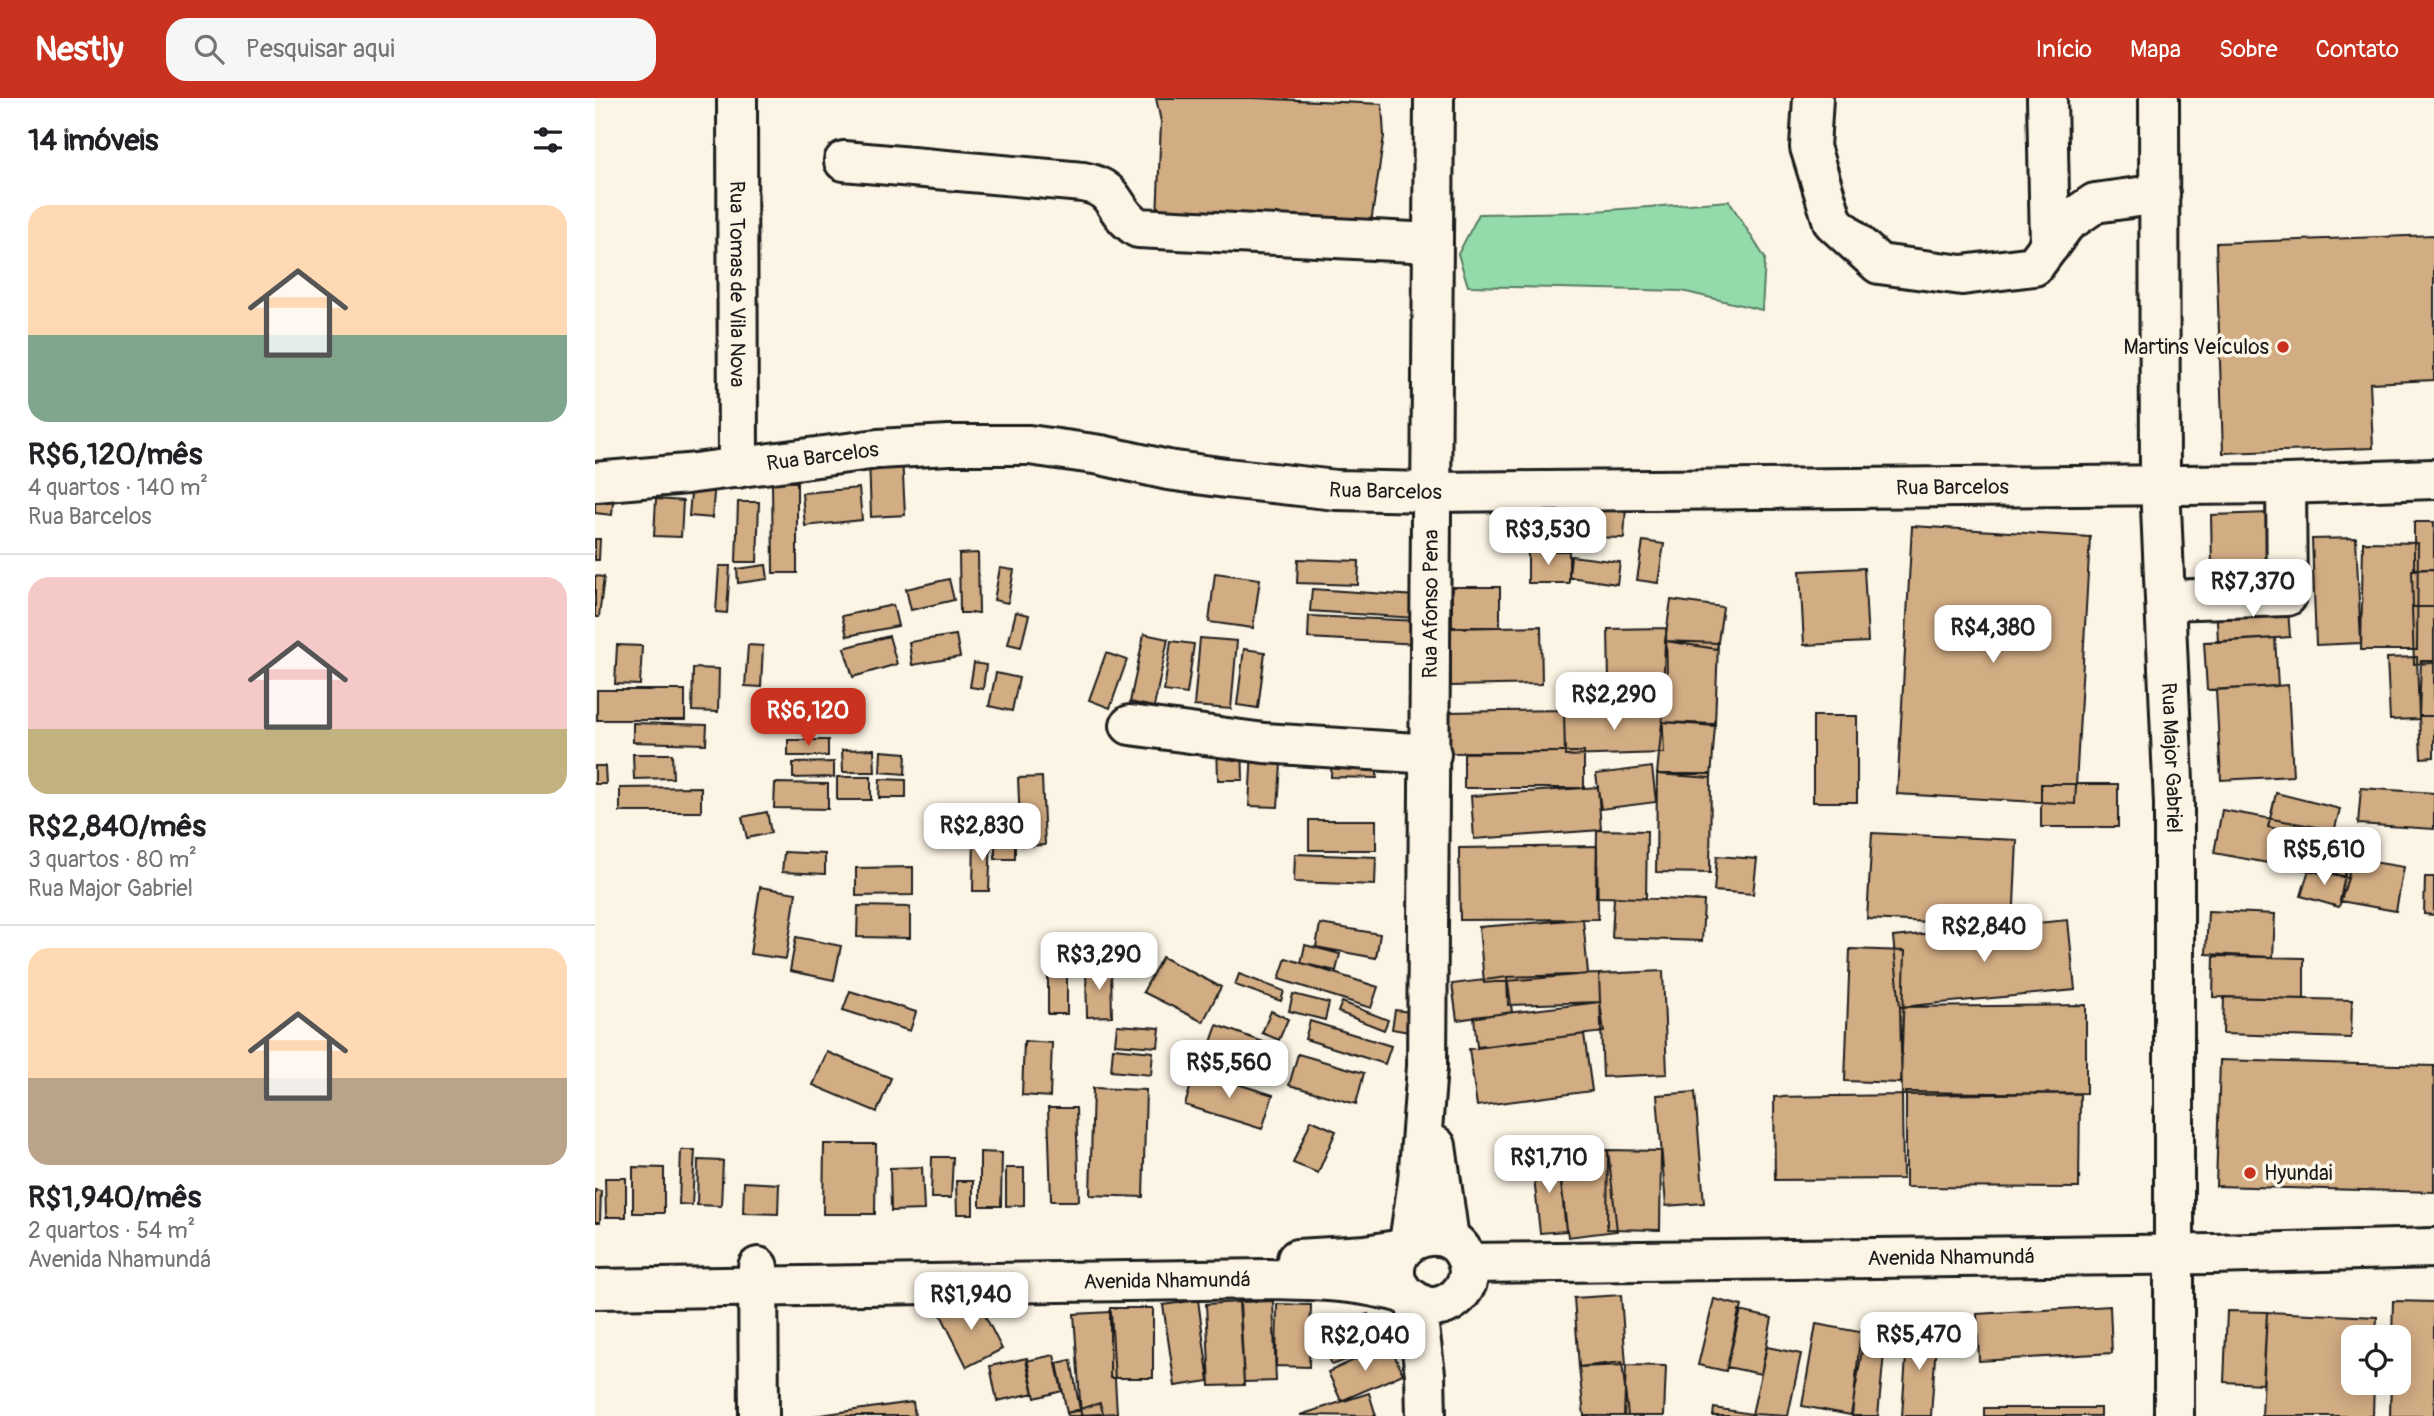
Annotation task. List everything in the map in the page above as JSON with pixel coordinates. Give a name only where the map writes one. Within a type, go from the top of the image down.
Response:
[{"type":"street","name":"Rua Tomas de Vila Nova","points":[[737,98],[738,468]]},
{"type":"street","name":"Rua Afonso Pena","points":[[1406,1246],[1417,1181],[1427,1067],[1433,98]]},
{"type":"street","points":[[1813,98],[1810,146],[1833,222],[1879,264],[1962,275],[2034,267],[2066,223],[2095,203],[2160,194]]},
{"type":"street","points":[[2047,98],[2050,245]]},
{"type":"street","name":"Rua Major Gabriel","points":[[2159,98],[2160,485],[2174,804],[2174,1416]]},
{"type":"street","points":[[844,161],[1099,185],[1110,194],[1125,219],[1138,228],[1432,243]]},
{"type":"street","name":"Rua Barcelos","points":[[595,482],[738,468],[878,449],[949,445],[1029,445],[1101,454],[1168,470],[1336,490],[1430,492],[2286,484],[2434,480]]},
{"type":"street","points":[[2167,600],[2287,596],[2286,484]]},
{"type":"street","points":[[1130,725],[1264,743],[1431,754]]},
{"type":"street","name":"Rua Afonso Pena","points":[[1427,1067],[1439,1182],[1459,1251]]},
{"type":"street","points":[[1423,1301],[1460,1294],[1468,1279],[1459,1251],[1439,1235],[1428,1235],[1406,1246],[1396,1264],[1396,1280],[1423,1301],[1444,1416]]},
{"type":"street","name":"Avenida Nhamundá","points":[[595,1289],[758,1276],[1366,1255],[1406,1246]]},
{"type":"street","name":"Avenida Nhamundá","points":[[1459,1251],[2174,1255],[2434,1248]]},
{"type":"street","name":"Avenida Nhamundá","points":[[595,1268],[758,1276],[1268,1279],[1344,1282],[1423,1301]]},
{"type":"street","points":[[753,1413],[758,1276]]},
{"type":"street","points":[[1423,1301],[1426,1416]]},
{"type":"green space","points":[[1729,201],[1765,258],[1762,310],[1682,291],[1468,286],[1458,254],[1479,214],[1581,212]]},
{"type":"building","points":[[1156,98],[1254,98],[1382,104],[1384,136],[1371,223],[1157,218],[1161,122]]},
{"type":"building","points":[[2434,235],[2434,380],[2370,383],[2373,448],[2223,453],[2216,243]]},
{"type":"building","points":[[902,456],[905,515],[871,517],[869,457]]},
{"type":"building","points":[[692,480],[715,481],[712,518],[689,516]]},
{"type":"building","points":[[772,482],[797,482],[797,573],[773,573]]},
{"type":"building","points":[[595,487],[614,489],[612,515],[595,513]]},
{"type":"building","points":[[859,488],[862,520],[805,526],[802,493]]},
{"type":"building","points":[[656,499],[683,501],[681,537],[654,536]]},
{"type":"building","points":[[738,502],[759,502],[757,562],[736,562]]},
{"type":"building","points":[[1592,505],[1626,506],[1624,538],[1590,537]]},
{"type":"building","points":[[1567,508],[1577,509],[1575,533],[1564,532]]},
{"type":"building","points":[[1551,509],[1566,511],[1564,532],[1548,530]]},
{"type":"building","points":[[1512,510],[1535,512],[1534,532],[1510,531]]},
{"type":"building","points":[[2270,513],[2271,568],[2212,569],[2211,515]]},
{"type":"building","points":[[2414,522],[2434,522],[2434,569],[2414,569]]},
{"type":"building","points":[[1912,526],[2090,537],[2075,804],[1897,794]]},
{"type":"building","points":[[2356,538],[2361,643],[2316,645],[2312,539]]},
{"type":"building","points":[[595,539],[600,539],[599,560],[595,560]]},
{"type":"building","points":[[1643,541],[1664,544],[1658,583],[1637,580]]},
{"type":"building","points":[[2363,542],[2418,543],[2417,650],[2361,650]]},
{"type":"building","points":[[1528,551],[1569,551],[1569,583],[1528,583]]},
{"type":"building","points":[[978,553],[979,613],[960,613],[959,554]]},
{"type":"building","points":[[1571,556],[1620,562],[1617,584],[1569,577]]},
{"type":"building","points":[[1298,559],[1359,561],[1358,585],[1297,583]]},
{"type":"building","points":[[766,565],[768,579],[738,583],[737,569]]},
{"type":"building","points":[[719,566],[730,566],[727,613],[716,612]]},
{"type":"building","points":[[1000,568],[1014,570],[1008,603],[994,600]]},
{"type":"building","points":[[1864,568],[1868,642],[1804,645],[1800,571]]},
{"type":"building","points":[[2434,569],[2434,607],[2413,607],[2412,570]]},
{"type":"building","points":[[1215,573],[1260,579],[1253,628],[1209,622]]},
{"type":"building","points":[[595,576],[604,577],[599,617],[595,617]]},
{"type":"building","points":[[949,579],[954,600],[911,610],[906,589]]},
{"type":"building","points":[[1452,587],[1500,587],[1500,627],[1452,627]]},
{"type":"building","points":[[1312,589],[1416,596],[1415,618],[1310,611]]},
{"type":"building","points":[[2287,596],[2290,637],[2218,642],[2216,602]]},
{"type":"building","points":[[1671,600],[1723,607],[1717,649],[1665,641]]},
{"type":"building","points":[[893,605],[898,626],[847,636],[842,616]]},
{"type":"building","points":[[2412,607],[2434,607],[2434,663],[2414,664]]},
{"type":"building","points":[[1016,612],[1029,615],[1021,647],[1008,644]]},
{"type":"building","points":[[1309,616],[1420,621],[1419,644],[1308,638]]},
{"type":"building","points":[[1541,626],[1542,684],[1451,686],[1450,628]]},
{"type":"building","points":[[1666,628],[1667,680],[1609,682],[1608,629]]},
{"type":"building","points":[[1144,634],[1168,639],[1154,707],[1130,702]]},
{"type":"building","points":[[956,635],[960,657],[912,665],[909,642]]},
{"type":"building","points":[[889,636],[897,664],[853,677],[844,648]]},
{"type":"building","points":[[1200,638],[1237,641],[1231,709],[1194,706]]},
{"type":"building","points":[[2275,638],[2278,686],[2207,690],[2204,642]]},
{"type":"building","points":[[1171,641],[1194,644],[1187,694],[1164,691]]},
{"type":"building","points":[[1665,641],[1718,643],[1715,724],[1662,722]]},
{"type":"building","points":[[617,645],[642,646],[640,685],[615,684]]},
{"type":"building","points":[[748,645],[763,646],[761,687],[745,686]]},
{"type":"building","points":[[1244,649],[1265,652],[1258,708],[1237,705]]},
{"type":"building","points":[[1106,653],[1127,660],[1110,708],[1089,700]]},
{"type":"building","points":[[2417,657],[2419,719],[2390,720],[2387,658]]},
{"type":"building","points":[[2421,661],[2434,661],[2434,716],[2419,716]]},
{"type":"building","points":[[974,663],[986,665],[983,689],[970,687]]},
{"type":"building","points":[[693,668],[719,669],[718,712],[692,711]]},
{"type":"building","points":[[996,673],[1019,678],[1012,711],[989,706]]},
{"type":"building","points":[[1593,680],[1663,680],[1663,707],[1593,707]]},
{"type":"building","points":[[2288,685],[2293,776],[2221,780],[2216,690]]},
{"type":"building","points":[[597,690],[685,690],[685,720],[597,720]]},
{"type":"building","points":[[826,696],[828,717],[790,719],[789,698]]},
{"type":"building","points":[[1662,707],[1664,753],[1565,756],[1564,710]]},
{"type":"building","points":[[1564,710],[1565,752],[1448,753],[1447,712]]},
{"type":"building","points":[[1813,716],[1857,716],[1857,802],[1813,802]]},
{"type":"building","points":[[2419,716],[2434,716],[2434,757],[2421,758]]},
{"type":"building","points":[[1662,722],[1715,726],[1711,778],[1657,774]]},
{"type":"building","points":[[633,723],[707,725],[706,744],[633,742]]},
{"type":"building","points":[[788,740],[828,740],[828,756],[788,756]]},
{"type":"building","points":[[1242,741],[1243,780],[1218,780],[1217,742]]},
{"type":"building","points":[[874,749],[875,772],[843,772],[842,750]]},
{"type":"building","points":[[1252,749],[1282,750],[1278,807],[1249,806]]},
{"type":"building","points":[[1332,750],[1377,752],[1377,778],[1331,777]]},
{"type":"building","points":[[881,751],[906,753],[905,774],[880,772]]},
{"type":"building","points":[[1464,752],[1584,752],[1584,788],[1464,788]]},
{"type":"building","points":[[633,754],[672,754],[673,778],[634,779]]},
{"type":"building","points":[[834,762],[834,777],[793,778],[793,763]]},
{"type":"building","points":[[595,766],[605,766],[606,784],[595,784]]},
{"type":"building","points":[[1652,767],[1656,802],[1601,809],[1596,774]]},
{"type":"building","points":[[1657,774],[1711,774],[1710,873],[1656,872]]},
{"type":"building","points":[[837,777],[871,777],[871,800],[837,800]]},
{"type":"building","points":[[1042,777],[1045,845],[1021,846],[1018,778]]},
{"type":"building","points":[[880,779],[906,780],[906,798],[879,798]]},
{"type":"building","points":[[775,783],[828,784],[828,809],[774,808]]},
{"type":"building","points":[[2041,784],[2118,784],[2118,827],[2041,827]]},
{"type":"building","points":[[701,787],[701,812],[620,812],[620,788]]},
{"type":"building","points":[[1598,787],[1601,830],[1474,839],[1471,796]]},
{"type":"building","points":[[2361,788],[2434,793],[2434,829],[2358,824]]},
{"type":"building","points":[[2276,793],[2340,809],[2331,843],[2268,827]]},
{"type":"building","points":[[2222,810],[2356,834],[2348,878],[2214,853]]},
{"type":"building","points":[[767,812],[771,833],[747,838],[742,817]]},
{"type":"building","points":[[1309,820],[1376,820],[1376,850],[1309,850]]},
{"type":"building","points":[[995,828],[1015,828],[1015,859],[995,859]]},
{"type":"building","points":[[1597,830],[1647,831],[1646,898],[1596,897]]},
{"type":"building","points":[[1872,833],[2017,840],[2013,926],[1867,919]]},
{"type":"building","points":[[974,835],[991,836],[989,891],[973,891]]},
{"type":"building","points":[[1597,846],[1598,919],[1460,920],[1459,848]]},
{"type":"building","points":[[784,852],[825,854],[825,874],[782,872]]},
{"type":"building","points":[[1295,854],[1376,857],[1375,885],[1294,882]]},
{"type":"building","points":[[1717,856],[1757,859],[1753,894],[1714,891]]},
{"type":"building","points":[[2348,858],[2404,867],[2396,911],[2340,901]]},
{"type":"building","points":[[2310,866],[2348,878],[2339,907],[2301,896]]},
{"type":"building","points":[[913,867],[913,895],[856,896],[856,868]]},
{"type":"building","points":[[2425,877],[2434,877],[2434,915],[2424,914]]},
{"type":"building","points":[[760,887],[796,893],[786,959],[750,954]]},
{"type":"building","points":[[1614,897],[1704,901],[1702,941],[1612,938]]},
{"type":"building","points":[[858,906],[910,907],[910,938],[857,937]]},
{"type":"building","points":[[2208,911],[2275,914],[2273,957],[2206,954]]},
{"type":"building","points":[[1583,919],[1588,974],[1484,983],[1479,927]]},
{"type":"building","points":[[2068,920],[2075,990],[1900,1007],[1893,937]]},
{"type":"building","points":[[1320,924],[1380,934],[1376,958],[1316,947]]},
{"type":"building","points":[[796,937],[841,946],[834,980],[790,971]]},
{"type":"building","points":[[1305,945],[1340,954],[1336,971],[1301,963]]},
{"type":"building","points":[[1850,949],[1905,951],[1901,1083],[1845,1081]]},
{"type":"building","points":[[2214,956],[2304,958],[2304,999],[2213,997]]},
{"type":"building","points":[[1162,957],[1221,987],[1203,1022],[1143,992]]},
{"type":"building","points":[[1286,958],[1378,987],[1371,1008],[1279,979]]},
{"type":"building","points":[[1048,966],[1067,966],[1067,1014],[1048,1014]]},
{"type":"building","points":[[1086,967],[1111,967],[1112,1016],[1087,1017]]},
{"type":"building","points":[[1663,971],[1667,1074],[1603,1077],[1599,974]]},
{"type":"building","points":[[1239,974],[1284,991],[1281,1001],[1235,985]]},
{"type":"building","points":[[1599,974],[1600,1002],[1508,1005],[1507,977]]},
{"type":"building","points":[[1507,977],[1512,1012],[1457,1020],[1452,984]]},
{"type":"building","points":[[850,991],[916,1012],[910,1031],[843,1010]]},
{"type":"building","points":[[1293,994],[1329,1003],[1325,1020],[1289,1011]]},
{"type":"building","points":[[2224,997],[2352,1000],[2351,1038],[2223,1034]]},
{"type":"building","points":[[1342,1002],[1388,1020],[1384,1030],[1338,1012]]},
{"type":"building","points":[[1600,1002],[1604,1032],[1477,1047],[1474,1017]]},
{"type":"building","points":[[2086,1005],[2086,1093],[1902,1095],[1900,1007]]},
{"type":"building","points":[[1395,1010],[1419,1013],[1415,1033],[1392,1029]]},
{"type":"building","points":[[1271,1011],[1288,1019],[1279,1040],[1262,1033]]},
{"type":"building","points":[[1310,1021],[1391,1046],[1385,1064],[1305,1039]]},
{"type":"building","points":[[1117,1025],[1160,1028],[1158,1047],[1115,1044]]},
{"type":"building","points":[[1217,1025],[1277,1047],[1266,1075],[1207,1054]]},
{"type":"building","points":[[1584,1034],[1592,1091],[1477,1106],[1469,1049]]},
{"type":"building","points":[[1024,1041],[1052,1043],[1050,1097],[1022,1095]]},
{"type":"building","points":[[1113,1048],[1153,1052],[1151,1075],[1111,1071]]},
{"type":"building","points":[[827,1052],[891,1078],[877,1112],[813,1085]]},
{"type":"building","points":[[1298,1054],[1364,1073],[1356,1104],[1289,1085]]},
{"type":"building","points":[[2220,1060],[2434,1066],[2434,1192],[2216,1186]]},
{"type":"building","points":[[1195,1071],[1273,1095],[1262,1129],[1185,1105]]},
{"type":"building","points":[[1093,1088],[1146,1090],[1143,1197],[1090,1195]]},
{"type":"building","points":[[1695,1092],[1704,1203],[1666,1206],[1657,1095]]},
{"type":"building","points":[[1906,1092],[2080,1094],[2079,1188],[1906,1187]]},
{"type":"building","points":[[1902,1095],[1903,1179],[1775,1180],[1774,1097]]},
{"type":"building","points":[[1048,1108],[1076,1108],[1079,1201],[1051,1201]]},
{"type":"building","points":[[1311,1120],[1336,1131],[1318,1173],[1293,1163]]},
{"type":"building","points":[[824,1144],[876,1144],[875,1214],[823,1214]]},
{"type":"building","points":[[681,1150],[695,1150],[692,1205],[679,1204]]},
{"type":"building","points":[[1608,1150],[1617,1231],[1568,1237],[1558,1156]]},
{"type":"building","points":[[1608,1150],[1661,1151],[1660,1230],[1607,1229]]},
{"type":"building","points":[[980,1152],[1002,1153],[1001,1206],[980,1206]]},
{"type":"building","points":[[1558,1156],[1566,1231],[1540,1233],[1532,1159]]},
{"type":"building","points":[[932,1157],[953,1157],[951,1198],[931,1198]]},
{"type":"building","points":[[698,1160],[723,1161],[721,1206],[697,1205]]},
{"type":"building","points":[[633,1167],[664,1168],[664,1213],[633,1213]]},
{"type":"building","points":[[922,1167],[924,1210],[891,1211],[890,1168]]},
{"type":"building","points":[[1006,1168],[1024,1168],[1024,1205],[1006,1206]]},
{"type":"building","points":[[605,1178],[626,1178],[626,1217],[606,1217]]},
{"type":"building","points":[[956,1181],[973,1181],[973,1214],[957,1214]]},
{"type":"building","points":[[744,1182],[779,1184],[778,1214],[743,1213]]},
{"type":"building","points":[[595,1190],[601,1191],[600,1222],[595,1222]]},
{"type":"building","points":[[1621,1295],[1626,1365],[1579,1367],[1574,1298]]},
{"type":"building","points":[[976,1298],[1002,1349],[967,1367],[941,1315]]},
{"type":"building","points":[[1714,1299],[1742,1306],[1726,1371],[1698,1365]]},
{"type":"building","points":[[1198,1300],[1209,1381],[1175,1386],[1163,1305]]},
{"type":"building","points":[[1273,1301],[1276,1381],[1244,1382],[1240,1302]]},
{"type":"building","points":[[2393,1301],[2434,1302],[2434,1416],[2390,1416],[2391,1395],[2411,1395],[2411,1325],[2392,1325]]},
{"type":"building","points":[[1239,1302],[1244,1385],[1210,1386],[1206,1304]]},
{"type":"building","points":[[1277,1304],[1311,1305],[1309,1367],[1276,1366]]},
{"type":"building","points":[[2110,1306],[2112,1353],[1979,1361],[1977,1314]]},
{"type":"building","points":[[1110,1308],[1153,1308],[1153,1378],[1110,1378]]},
{"type":"building","points":[[1739,1311],[1772,1318],[1761,1374],[1727,1367]]},
{"type":"building","points":[[2227,1311],[2267,1312],[2263,1384],[2224,1382]]},
{"type":"building","points":[[1111,1312],[1117,1413],[1081,1415],[1074,1314]]},
{"type":"building","points":[[2267,1312],[2377,1317],[2377,1325],[2341,1325],[2341,1395],[2374,1395],[2373,1416],[2262,1416]]},
{"type":"building","points":[[1368,1314],[1380,1348],[1332,1365],[1319,1331]]},
{"type":"building","points":[[1816,1324],[1865,1333],[1851,1415],[1802,1406]]},
{"type":"building","points":[[1908,1327],[1937,1328],[1931,1416],[1902,1416]]},
{"type":"building","points":[[1861,1329],[1886,1332],[1878,1416],[1852,1416]]},
{"type":"building","points":[[1389,1344],[1403,1374],[1341,1401],[1328,1372]]},
{"type":"building","points":[[1767,1347],[1801,1354],[1788,1416],[1752,1414]]},
{"type":"building","points":[[1054,1355],[1062,1391],[1035,1398],[1026,1361]]},
{"type":"building","points":[[1027,1358],[1034,1393],[997,1401],[990,1366]]},
{"type":"building","points":[[1071,1360],[1080,1410],[1067,1413],[1057,1363]]},
{"type":"building","points":[[1622,1362],[1628,1416],[1584,1416],[1579,1367]]},
{"type":"building","points":[[1626,1365],[1666,1366],[1664,1416],[1624,1416]]},
{"type":"building","points":[[1369,1393],[1376,1416],[1300,1415]]},
{"type":"building","points":[[913,1402],[915,1416],[813,1416]]},
{"type":"building","points":[[1100,1403],[1104,1416],[1068,1416],[1067,1413]]},
{"type":"building","points":[[1714,1408],[1752,1414],[1752,1416],[1713,1416]]},
{"type":"building","points":[[1984,1408],[2100,1408],[2100,1416],[1984,1416]]},
{"type":"place","name":"Martins Veículos","points":[[2283,347]]},
{"type":"place","name":"Hyundai","points":[[2250,1173]]}]
